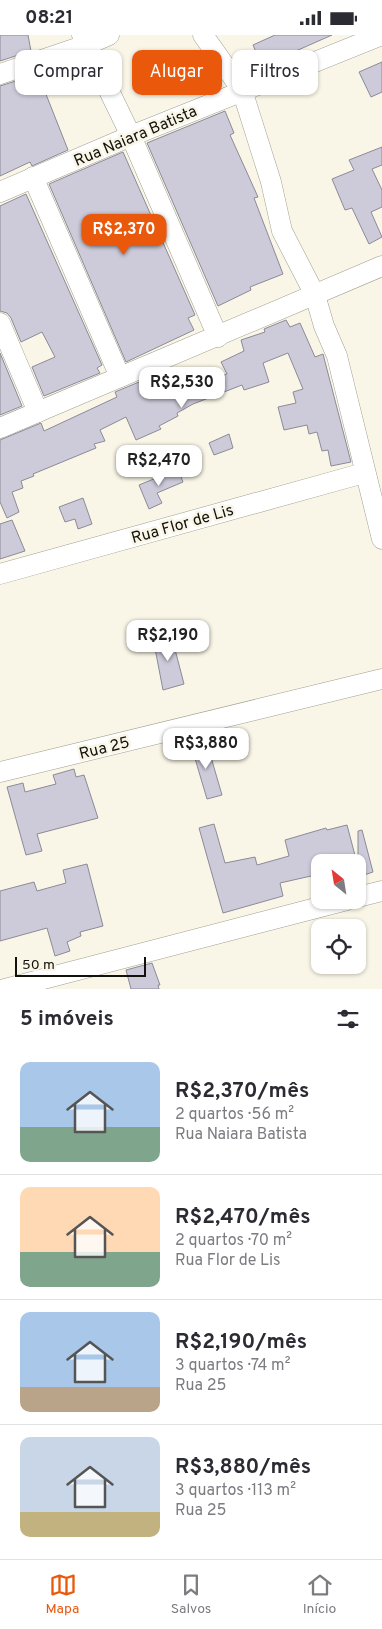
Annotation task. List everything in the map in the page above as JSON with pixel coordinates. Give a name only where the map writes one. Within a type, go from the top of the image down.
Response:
[{"type":"street","points":[[0,73],[84,40],[109,35]]},
{"type":"street","points":[[203,35],[232,76]]},
{"type":"street","name":"Rua Naiara Batista","points":[[318,60],[382,35]]},
{"type":"street","points":[[84,40],[131,136],[218,337]]},
{"type":"street","name":"Rua Naiara Batista","points":[[0,192],[232,94]]},
{"type":"street","points":[[244,95],[271,182],[282,231],[315,295],[324,327],[337,356],[364,473],[377,496],[382,539]]},
{"type":"street","points":[[33,177],[120,377]]},
{"type":"street","points":[[0,428],[382,267]]},
{"type":"street","points":[[0,323],[38,412]]},
{"type":"street","name":"Rua Flor de Lis","points":[[0,574],[364,473]]},
{"type":"street","name":"Rua 25","points":[[0,772],[382,679]]},
{"type":"street","points":[[366,895],[382,891]]},
{"type":"street","points":[[5,989],[312,909]]},
{"type":"building","points":[[0,35],[28,35],[31,50],[15,50],[15,56],[0,61]]},
{"type":"building","points":[[275,35],[332,35],[298,50],[255,50],[253,45]]},
{"type":"building","points":[[382,62],[382,92],[371,97],[359,72]]},
{"type":"building","points":[[15,81],[15,95],[46,95],[68,150],[32,166],[30,162],[0,176],[0,86]]},
{"type":"building","points":[[225,111],[234,133],[230,135],[258,197],[254,198],[283,274],[250,287],[251,290],[218,306],[147,143]]},
{"type":"building","points":[[382,147],[382,165],[372,169],[382,190],[382,207],[371,212],[382,237],[369,244],[352,208],[345,210],[332,179],[354,170],[349,160]]},
{"type":"building","points":[[123,152],[195,315],[188,318],[194,330],[126,362],[49,184]]},
{"type":"building","points":[[26,194],[102,365],[97,368],[100,373],[44,396],[32,367],[55,357],[42,332],[21,342],[11,318],[7,313],[0,311],[0,206]]},
{"type":"building","points":[[286,320],[290,327],[300,323],[315,357],[323,354],[351,462],[331,466],[328,450],[322,451],[317,432],[309,434],[307,425],[284,430],[278,407],[296,403],[293,392],[303,389],[288,353],[263,363],[269,382],[244,390],[242,385],[193,404],[177,413],[178,416],[159,426],[161,429],[136,440],[126,417],[100,430],[105,441],[94,444],[96,448],[33,474],[34,476],[21,481],[23,488],[12,492],[19,512],[7,518],[0,502],[0,440],[41,423],[44,431],[117,397],[115,392],[163,372],[165,376],[178,371],[186,389],[227,374],[221,362],[244,351],[241,340],[265,332],[264,329]]},
{"type":"building","points":[[0,353],[22,406],[0,415]]},
{"type":"building","points":[[229,434],[233,448],[214,455],[209,443]]},
{"type":"building","points":[[178,469],[183,482],[157,493],[162,503],[149,509],[139,485]]},
{"type":"building","points":[[83,498],[92,524],[78,529],[75,519],[65,522],[59,507]]},
{"type":"building","points":[[12,520],[25,551],[0,559],[0,524]]},
{"type":"building","points":[[171,634],[184,684],[163,690],[153,638]]},
{"type":"building","points":[[206,740],[222,795],[207,799],[191,745]]},
{"type":"building","points":[[74,769],[76,777],[84,775],[98,818],[37,834],[42,851],[26,855],[7,787],[23,783],[25,792],[56,784],[53,775]]},
{"type":"building","points":[[214,824],[225,863],[255,857],[257,865],[289,856],[285,840],[326,828],[327,830],[347,825],[355,854],[311,854],[311,876],[280,883],[283,896],[223,913],[199,828]]},
{"type":"building","points":[[362,830],[373,872],[366,874],[366,854],[358,854],[358,831]]},
{"type":"building","points":[[87,864],[103,926],[80,932],[81,936],[67,942],[70,951],[55,956],[47,928],[0,941],[0,891],[34,882],[37,891],[66,883],[63,870]]},
{"type":"building","points":[[152,963],[160,985],[158,985],[159,989],[131,989],[126,970]]}]
